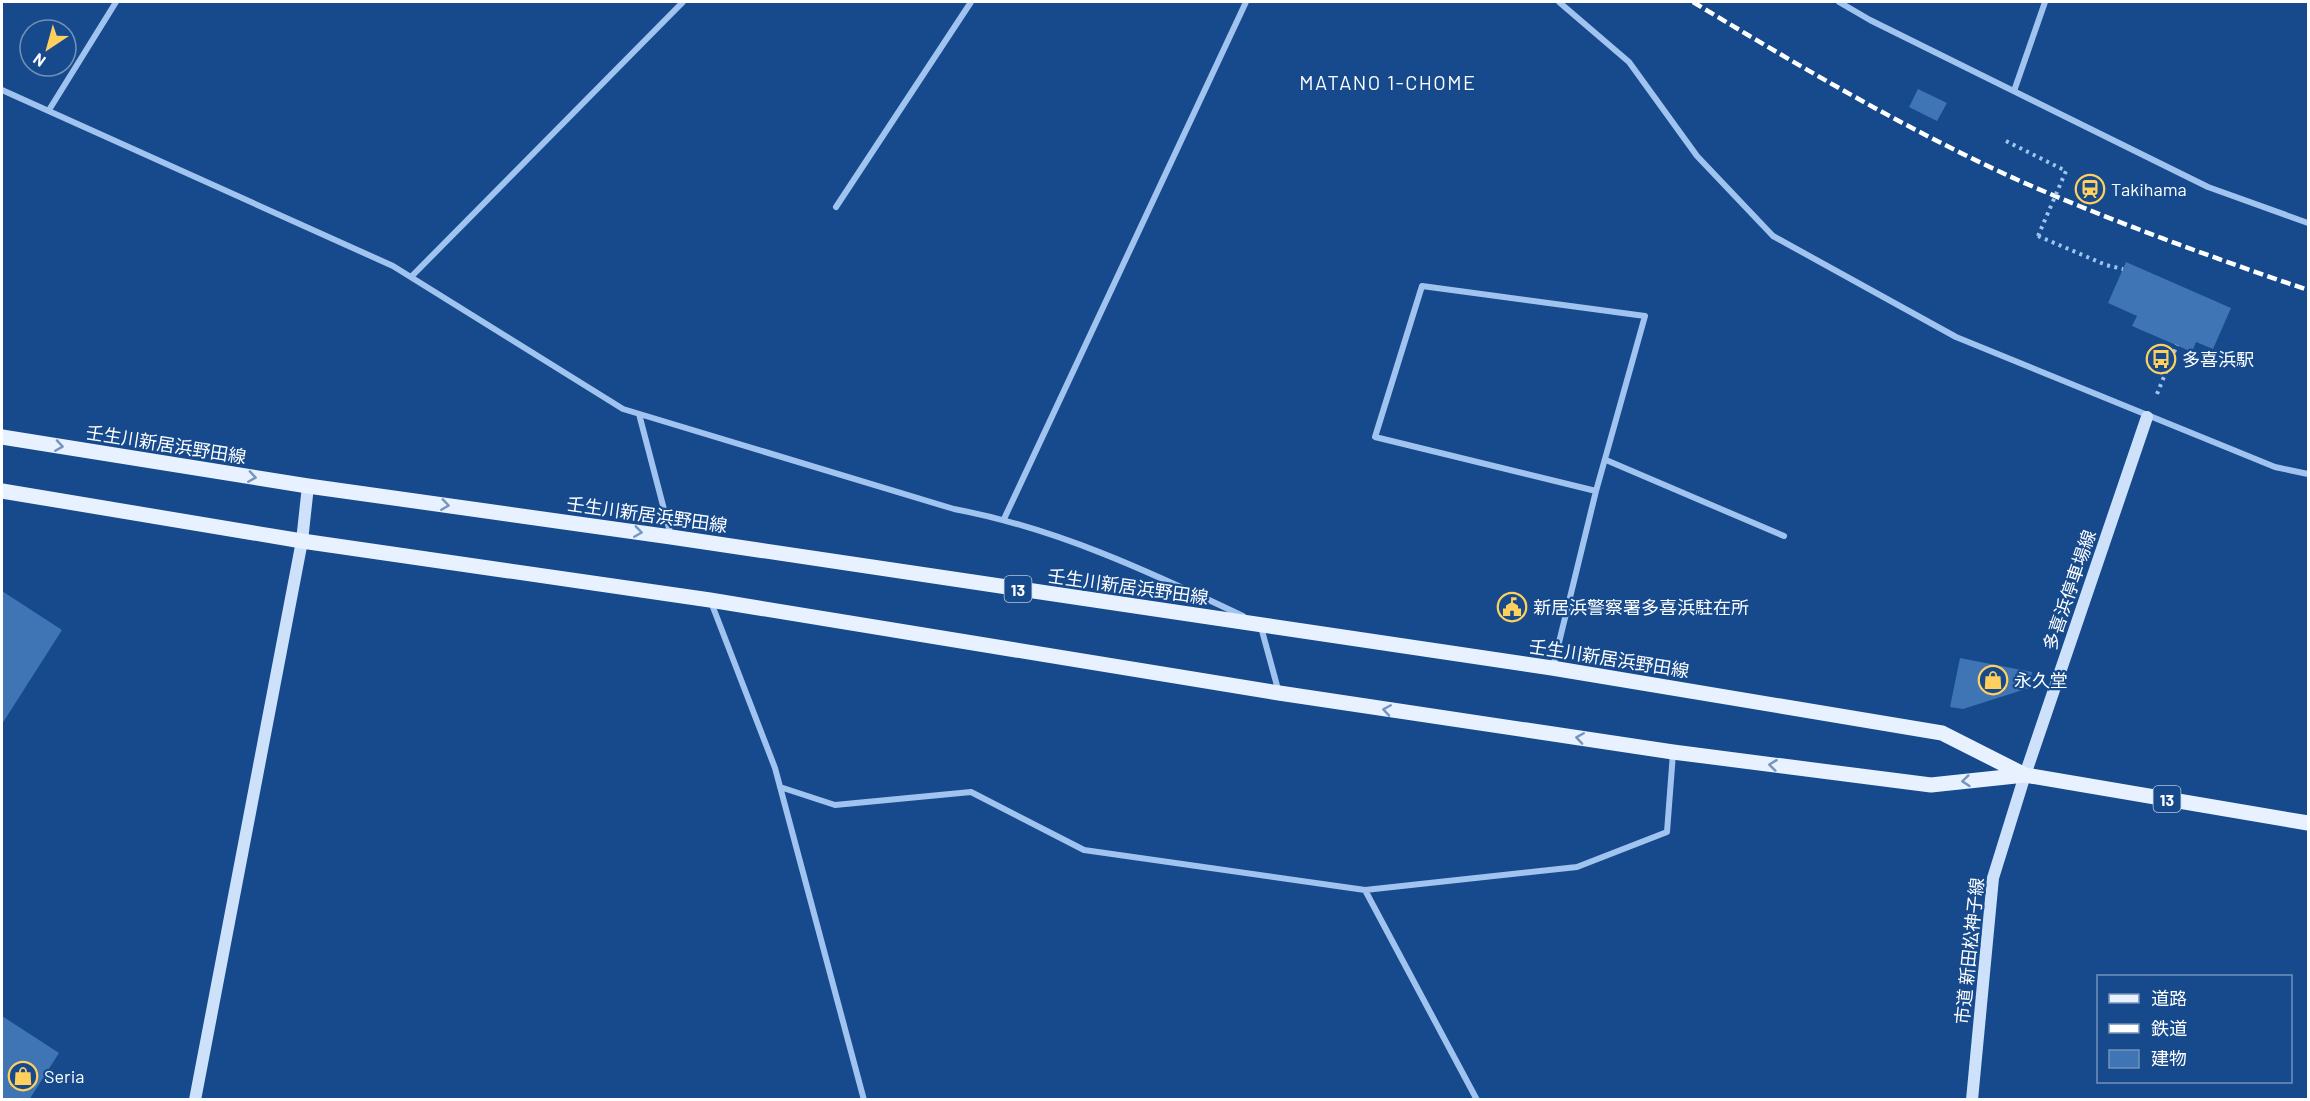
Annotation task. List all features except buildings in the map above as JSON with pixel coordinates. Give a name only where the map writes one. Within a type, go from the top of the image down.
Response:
[{"type":"main road","name":"壬生川新居浜野田線","points":[[2,437],[308,486],[671,537],[1552,668],[1942,732],[2025,775]]},
{"type":"main road","name":"壬生川新居浜野田線","points":[[2,491],[302,541],[710,600],[1279,693],[1673,752],[1930,785],[2025,775],[2308,823]]},
{"type":"street","points":[[49,110],[116,2]]},
{"type":"street","points":[[411,277],[683,2]]},
{"type":"street","points":[[836,207],[971,2]]},
{"type":"street","points":[[1004,519],[1246,2]]},
{"type":"street","points":[[1558,2],[1629,62],[1697,156],[1773,236],[1956,337],[2147,417],[2276,467],[2308,474]]},
{"type":"street","points":[[1839,2],[1870,20],[2208,187],[2308,223]]},
{"type":"street","points":[[2014,91],[2045,2]]},
{"type":"street","points":[[2,90],[393,266],[623,409],[954,509],[1004,519],[1138,566],[1261,625],[1279,693]]},
{"type":"street","points":[[1552,668],[1596,492],[1645,316],[1422,286],[1375,437],[1596,492]]},
{"type":"street","points":[[639,414],[671,537]]},
{"type":"street","name":"多喜浜停車場線","points":[[2025,775],[2147,417]]},
{"type":"street","points":[[1606,460],[1784,536]]},
{"type":"street","points":[[195,1100],[302,541],[308,486]]},
{"type":"street","points":[[710,600],[775,768],[864,1100]]},
{"type":"street","points":[[780,787],[835,805],[972,792],[1084,850],[1365,890],[1577,867],[1667,832],[1673,752]]},
{"type":"street","name":"市道 新田松神子線","points":[[1972,1100],[1993,878],[2025,775]]},
{"type":"street","points":[[1365,890],[1477,1100]]},
{"type":"path","points":[[2006,141],[2066,171],[2038,236],[2106,265],[2123,269]]},
{"type":"path","points":[[2147,417],[2177,345]]},
{"type":"railway","points":[[1693,2],[1773,50],[1936,141],[2020,181],[2127,225],[2308,290]]},
{"type":"place","name":"Takihama","points":[[2090,189]]},
{"type":"place","name":"多喜浜駅","points":[[2161,359]]},
{"type":"place","name":"新居浜警察署多喜浜駐在所","points":[[1512,607]]},
{"type":"place","name":"永久堂","points":[[1993,680]]},
{"type":"place","name":"Seria","points":[[23,1076]]},
{"type":"district","name":"MATANO 1-CHOME","points":[[1388,82]]}]
